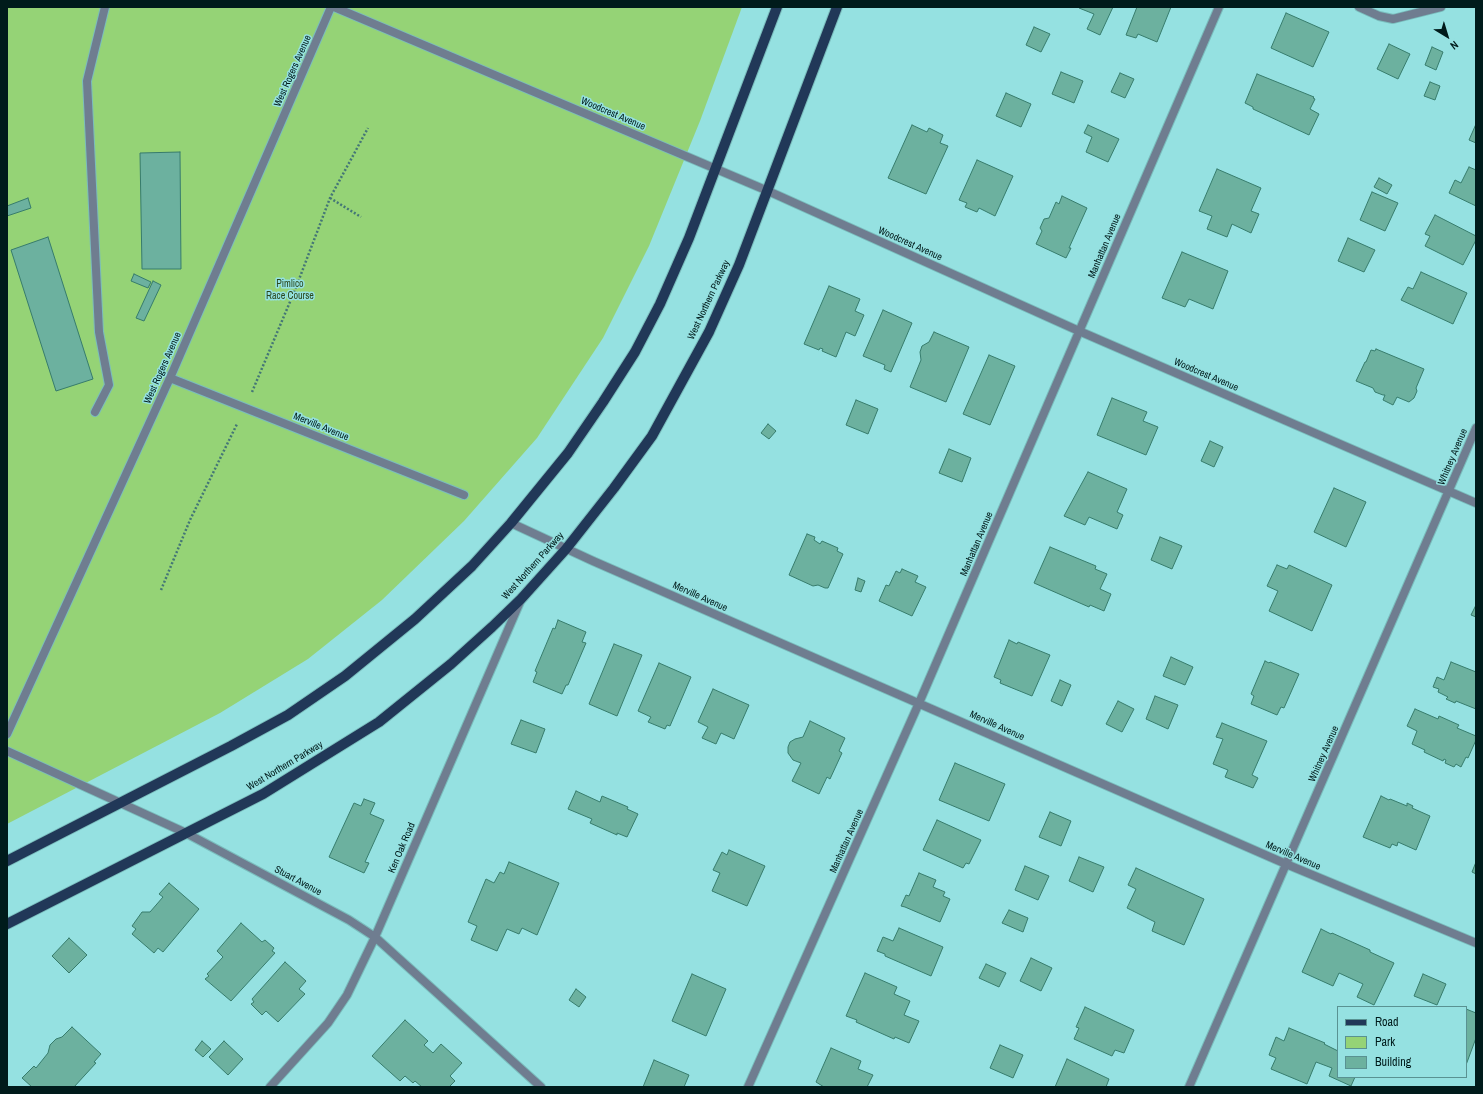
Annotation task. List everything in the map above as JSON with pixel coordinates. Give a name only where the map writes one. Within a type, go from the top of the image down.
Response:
[{"type":"main road","points":[[7,861],[288,715],[345,676],[415,619],[472,566],[511,523],[568,453],[603,402],[635,352],[660,304],[689,238],[716,169],[776,7]]},
{"type":"main road","name":"West Northern Parkway","points":[[7,924],[263,794],[379,722],[451,664],[492,628],[521,599],[566,549],[614,488],[652,436],[684,380],[709,332],[739,265],[837,7]]},
{"type":"street","points":[[95,412],[109,386],[99,332],[87,81],[105,7]]},
{"type":"street","name":"Woodcrest Avenue","points":[[333,7],[768,191],[1079,331],[1476,503]]},
{"type":"street","name":"West Rogers Avenue","points":[[7,734],[170,378],[333,7]]},
{"type":"street","name":"Manhattan Avenue","points":[[748,1087],[919,703],[1219,7]]},
{"type":"street","points":[[1359,7],[1379,16],[1393,19],[1441,7]]},
{"type":"street","name":"Merville Avenue","points":[[170,378],[464,495]]},
{"type":"street","name":"Whitney Avenue","points":[[1189,1087],[1476,428]]},
{"type":"street","name":"Merville Avenue","points":[[511,523],[566,549],[1286,864],[1476,944]]},
{"type":"street","name":"Ken Oak Road","points":[[270,1087],[328,1023],[347,995],[375,936],[521,599]]},
{"type":"street","name":"Stuart Avenue","points":[[7,751],[186,833],[349,920],[375,936],[541,1087]]},
{"type":"path","points":[[161,590],[190,520],[245,407],[295,290],[330,198],[368,128]]},
{"type":"path","points":[[330,198],[361,216]]},
{"type":"green space","name":"Pimlico Race Course","points":[[7,7],[742,7],[700,121],[649,246],[603,338],[537,438],[464,521],[382,600],[308,659],[220,713],[7,824]]},
{"type":"building","points":[[1113,7],[1100,35],[1087,29],[1094,14],[1079,8]]},
{"type":"building","points":[[1137,7],[1171,7],[1157,42],[1138,34],[1136,38],[1126,35]]},
{"type":"building","points":[[1286,13],[1329,32],[1313,67],[1271,48]]},
{"type":"building","points":[[1034,27],[1050,34],[1041,52],[1026,45]]},
{"type":"building","points":[[1389,44],[1410,54],[1398,79],[1377,69]]},
{"type":"building","points":[[1432,47],[1443,52],[1436,70],[1425,65]]},
{"type":"building","points":[[1061,72],[1083,81],[1074,103],[1052,94]]},
{"type":"building","points":[[1120,73],[1134,79],[1125,98],[1111,92]]},
{"type":"building","points":[[1257,74],[1314,97],[1313,98],[1315,99],[1310,109],[1319,114],[1309,135],[1253,109],[1253,107],[1245,103]]},
{"type":"building","points":[[1430,82],[1440,86],[1435,100],[1424,96]]},
{"type":"building","points":[[1006,93],[1031,104],[1021,127],[996,116]]},
{"type":"building","points":[[1476,124],[1476,143],[1469,140]]},
{"type":"building","points":[[912,125],[927,132],[929,128],[943,135],[940,143],[948,146],[926,194],[888,178]]},
{"type":"building","points":[[1088,125],[1119,139],[1108,162],[1086,152],[1092,137],[1084,133]]},
{"type":"building","points":[[180,152],[181,269],[142,269],[140,153]]},
{"type":"building","points":[[977,160],[1013,176],[995,216],[979,208],[977,212],[965,207],[967,203],[959,200]]},
{"type":"building","points":[[1469,167],[1476,170],[1476,206],[1449,193],[1455,180],[1461,183]]},
{"type":"building","points":[[1217,169],[1261,188],[1251,211],[1259,214],[1251,233],[1232,224],[1227,237],[1207,229],[1212,216],[1199,211]]},
{"type":"building","points":[[1379,178],[1392,185],[1387,194],[1374,187]]},
{"type":"building","points":[[1372,192],[1398,203],[1385,231],[1360,220]]},
{"type":"building","points":[[1062,196],[1087,208],[1066,258],[1036,244],[1042,231],[1040,228],[1044,219],[1049,218],[1056,202],[1059,204]]},
{"type":"building","points":[[28,198],[31,208],[7,216],[7,206]]},
{"type":"building","points":[[1435,215],[1476,236],[1476,240],[1463,265],[1425,246],[1430,236],[1425,234]]},
{"type":"building","points":[[48,237],[93,379],[56,391],[11,250]]},
{"type":"building","points":[[1348,238],[1375,250],[1364,272],[1338,261]]},
{"type":"building","points":[[1182,252],[1228,271],[1213,309],[1189,299],[1185,307],[1162,298]]},
{"type":"building","points":[[1421,272],[1467,293],[1453,324],[1401,300],[1408,287],[1413,289]]},
{"type":"building","points":[[134,274],[151,282],[148,288],[131,281]]},
{"type":"building","points":[[153,281],[161,285],[144,321],[136,318]]},
{"type":"building","points":[[829,286],[860,299],[855,311],[864,315],[855,336],[846,332],[836,357],[822,351],[823,349],[820,348],[819,350],[804,344]]},
{"type":"building","points":[[883,310],[912,323],[891,372],[884,369],[885,365],[863,356]]},
{"type":"building","points":[[934,332],[969,347],[946,402],[910,387],[921,360],[920,352],[922,346],[929,342]]},
{"type":"building","points":[[1376,349],[1424,369],[1416,388],[1417,391],[1414,398],[1409,402],[1397,397],[1393,405],[1383,400],[1385,395],[1375,392],[1373,388],[1356,381],[1371,350],[1375,351]]},
{"type":"building","points":[[989,355],[1015,366],[990,425],[963,414]]},
{"type":"building","points":[[1112,398],[1147,412],[1143,421],[1158,427],[1146,455],[1097,435]]},
{"type":"building","points":[[856,400],[878,409],[868,434],[846,425]]},
{"type":"building","points":[[768,424],[776,431],[769,439],[761,433]]},
{"type":"building","points":[[1210,441],[1223,447],[1214,467],[1201,461]]},
{"type":"building","points":[[949,449],[971,458],[962,482],[939,473]]},
{"type":"building","points":[[1088,472],[1127,489],[1117,512],[1123,515],[1117,529],[1089,517],[1085,525],[1064,516]]},
{"type":"building","points":[[1334,488],[1366,502],[1346,547],[1314,532]]},
{"type":"building","points":[[807,534],[815,537],[814,540],[820,544],[822,541],[838,548],[837,551],[843,554],[828,588],[818,585],[813,586],[789,575]]},
{"type":"building","points":[[1160,537],[1182,546],[1172,569],[1151,560]]},
{"type":"building","points":[[1050,547],[1096,566],[1095,569],[1107,574],[1100,589],[1111,594],[1104,611],[1090,605],[1089,607],[1034,583]]},
{"type":"building","points":[[1277,565],[1287,569],[1289,565],[1332,585],[1312,631],[1269,611],[1278,591],[1267,586]]},
{"type":"building","points":[[902,569],[918,576],[915,582],[926,587],[912,616],[879,601],[886,585],[889,586],[896,571],[900,573]]},
{"type":"building","points":[[858,578],[865,581],[861,592],[855,590]]},
{"type":"building","points":[[1476,605],[1476,617],[1471,615]]},
{"type":"building","points":[[558,620],[586,632],[582,642],[586,643],[568,685],[566,685],[562,694],[533,682],[537,672],[535,671],[553,628],[555,629]]},
{"type":"building","points":[[1009,640],[1017,644],[1018,642],[1050,655],[1032,696],[1000,683],[1001,680],[994,677]]},
{"type":"building","points":[[614,644],[642,655],[617,716],[589,704]]},
{"type":"building","points":[[1171,657],[1193,667],[1185,685],[1163,676]]},
{"type":"building","points":[[1265,661],[1299,674],[1284,708],[1281,707],[1277,715],[1251,704],[1254,696],[1251,694]]},
{"type":"building","points":[[1451,662],[1476,672],[1476,709],[1456,701],[1455,703],[1446,699],[1448,697],[1438,692],[1439,689],[1433,687],[1437,677],[1444,680]]},
{"type":"building","points":[[659,663],[691,677],[670,726],[667,725],[665,729],[648,722],[651,717],[638,711]]},
{"type":"building","points":[[1060,680],[1071,685],[1062,706],[1051,701]]},
{"type":"building","points":[[713,689],[749,705],[734,739],[721,733],[716,744],[702,738],[708,727],[698,722]]},
{"type":"building","points":[[1155,696],[1178,705],[1168,729],[1146,719]]},
{"type":"building","points":[[1118,701],[1134,709],[1122,732],[1106,724]]},
{"type":"building","points":[[1415,709],[1438,719],[1439,716],[1459,725],[1457,728],[1476,736],[1476,740],[1468,758],[1466,757],[1461,767],[1456,764],[1454,767],[1445,763],[1446,760],[1444,759],[1443,761],[1424,752],[1425,750],[1412,744],[1417,731],[1407,726]]},
{"type":"building","points":[[521,720],[545,729],[536,753],[511,744]]},
{"type":"building","points":[[810,721],[845,738],[839,751],[842,753],[830,779],[827,777],[819,794],[792,781],[801,763],[793,760],[788,753],[790,742],[803,737]]},
{"type":"building","points":[[1222,723],[1267,741],[1252,775],[1258,778],[1253,788],[1225,777],[1228,770],[1213,764],[1223,739],[1216,737]]},
{"type":"building","points":[[955,763],[1005,784],[989,821],[939,800]]},
{"type":"building","points":[[576,791],[600,802],[602,796],[628,807],[627,809],[638,814],[627,837],[617,833],[617,835],[590,823],[592,819],[568,809]]},
{"type":"building","points":[[1381,796],[1407,806],[1407,803],[1413,806],[1412,808],[1430,816],[1416,850],[1398,842],[1397,846],[1392,844],[1390,848],[1363,837]]},
{"type":"building","points":[[364,799],[375,803],[370,814],[384,820],[365,862],[369,863],[364,873],[329,857],[354,803],[361,806]]},
{"type":"building","points":[[1050,812],[1071,821],[1061,846],[1039,837]]},
{"type":"building","points":[[937,820],[981,840],[969,864],[966,863],[963,868],[923,850]]},
{"type":"building","points":[[729,850],[765,866],[747,906],[712,891],[720,873],[713,870],[722,852],[727,855]]},
{"type":"building","points":[[1079,857],[1104,867],[1093,892],[1069,881]]},
{"type":"building","points":[[509,862],[559,883],[537,935],[522,928],[519,934],[507,929],[497,951],[471,940],[477,926],[468,922],[486,879],[494,883],[500,872],[504,874]]},
{"type":"building","points":[[1476,862],[1476,874],[1472,872]]},
{"type":"building","points":[[1025,866],[1049,876],[1038,900],[1015,890]]},
{"type":"building","points":[[1136,868],[1204,899],[1184,945],[1152,931],[1155,922],[1127,908],[1136,889],[1128,885]]},
{"type":"building","points":[[919,873],[936,880],[933,887],[945,892],[943,896],[950,899],[940,922],[901,906],[906,895],[909,896]]},
{"type":"building","points":[[169,883],[199,909],[163,952],[158,948],[154,953],[132,934],[136,929],[132,926],[142,912],[150,912],[163,897],[159,894]]},
{"type":"building","points":[[1009,910],[1028,918],[1023,932],[1002,923]]},
{"type":"building","points":[[241,923],[262,942],[265,940],[274,948],[272,951],[275,953],[231,1001],[205,979],[209,976],[207,974],[223,957],[217,951]]},
{"type":"building","points":[[899,928],[943,947],[931,976],[877,951],[883,937],[893,941]]},
{"type":"building","points":[[1321,929],[1370,950],[1370,952],[1394,963],[1374,1005],[1357,997],[1363,984],[1339,973],[1333,986],[1302,972]]},
{"type":"building","points":[[69,938],[87,955],[69,973],[52,956]]},
{"type":"building","points":[[1031,958],[1052,968],[1041,991],[1020,981]]},
{"type":"building","points":[[285,962],[306,981],[299,989],[305,994],[278,1022],[266,1011],[262,1015],[251,1004],[254,1002],[252,999]]},
{"type":"building","points":[[986,964],[1006,973],[999,987],[979,978]]},
{"type":"building","points":[[865,973],[897,987],[894,994],[910,1001],[904,1015],[919,1021],[909,1043],[895,1037],[894,1039],[846,1016]]},
{"type":"building","points":[[692,974],[726,989],[706,1036],[672,1021]]},
{"type":"building","points":[[1423,974],[1446,984],[1437,1005],[1414,996]]},
{"type":"building","points":[[576,989],[586,997],[579,1007],[569,1000]]},
{"type":"building","points":[[1085,1007],[1134,1030],[1124,1053],[1115,1050],[1112,1056],[1074,1039],[1079,1028],[1076,1027]]},
{"type":"building","points":[[1467,1009],[1476,1013],[1476,1038],[1467,1062]]},
{"type":"building","points":[[405,1020],[428,1041],[424,1045],[433,1053],[441,1044],[462,1063],[450,1076],[455,1081],[449,1087],[422,1087],[415,1081],[413,1083],[405,1076],[400,1081],[372,1056]]},
{"type":"building","points":[[72,1027],[101,1054],[94,1062],[96,1063],[74,1087],[32,1087],[22,1078],[34,1066],[36,1068],[48,1053],[50,1045],[56,1039],[62,1037]]},
{"type":"building","points":[[1289,1028],[1325,1043],[1324,1044],[1337,1050],[1337,1078],[1355,1078],[1351,1086],[1329,1076],[1332,1068],[1316,1062],[1307,1084],[1271,1069],[1276,1058],[1269,1055],[1276,1037],[1284,1041]]},
{"type":"building","points":[[202,1041],[211,1049],[203,1057],[195,1050]]},
{"type":"building","points":[[224,1041],[243,1059],[228,1075],[209,1057]]},
{"type":"building","points":[[1000,1045],[1023,1055],[1013,1078],[990,1068]]},
{"type":"building","points":[[831,1048],[861,1061],[858,1069],[873,1075],[867,1087],[824,1087],[816,1082]]},
{"type":"building","points":[[1067,1059],[1109,1079],[1106,1087],[1055,1087]]},
{"type":"building","points":[[654,1060],[689,1075],[684,1087],[643,1087]]}]
